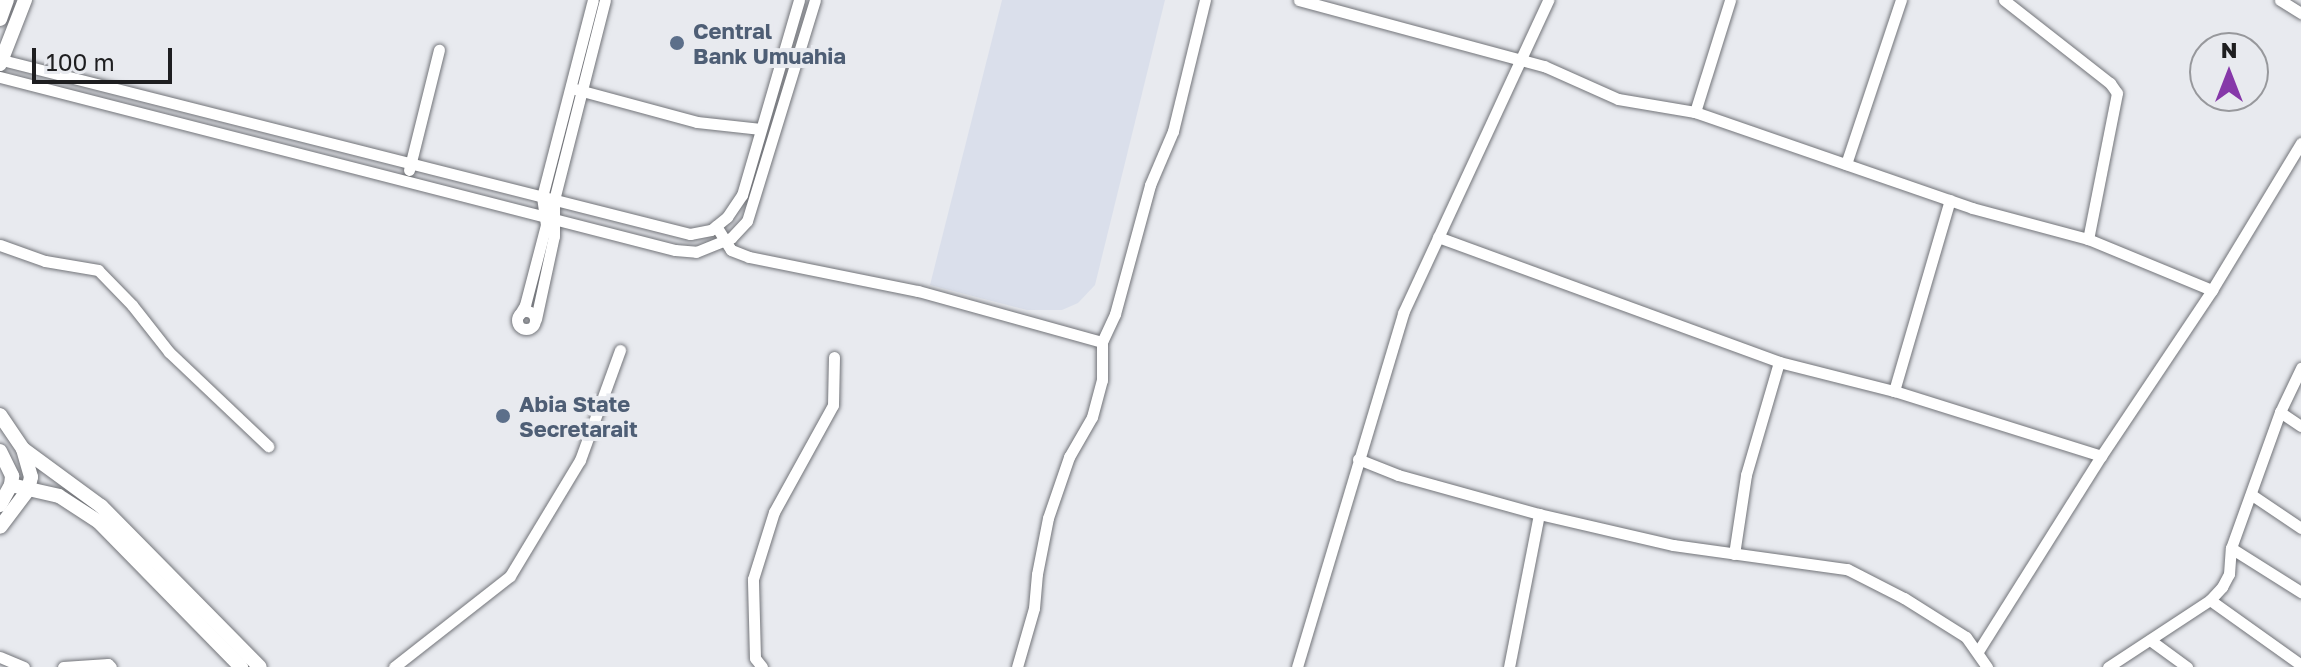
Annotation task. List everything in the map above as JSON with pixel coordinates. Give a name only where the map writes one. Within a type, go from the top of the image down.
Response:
[{"type":"street","points":[[0,19],[7,0]]},
{"type":"street","points":[[25,0],[1,61],[690,234],[716,226],[727,217],[742,195],[799,0]]},
{"type":"street","points":[[576,90],[593,0]]},
{"type":"street","points":[[550,219],[517,323],[524,329],[532,328],[536,319],[550,219],[548,199],[576,90],[605,0]]},
{"type":"street","points":[[0,77],[550,219],[675,250],[696,252],[725,241],[747,221],[815,0]]},
{"type":"street","points":[[1017,667],[1034,608],[1048,518],[1069,457],[1092,417],[1102,380],[1102,342],[1115,314],[1150,185],[1173,131],[1205,0]]},
{"type":"street","points":[[1299,0],[1544,66],[1618,99],[1695,112],[1950,200],[2088,239],[2212,290]]},
{"type":"street","points":[[1297,667],[1403,313],[1548,0]]},
{"type":"street","points":[[1695,112],[1730,0]]},
{"type":"street","points":[[1846,164],[1901,0]]},
{"type":"street","points":[[2004,0],[2110,83],[2117,93],[2088,239]]},
{"type":"street","points":[[2280,0],[2301,13]]},
{"type":"street","points":[[407,181],[439,50]]},
{"type":"street","points":[[576,90],[697,122],[761,129]]},
{"type":"street","points":[[1978,651],[2101,456],[2212,290],[2301,143]]},
{"type":"street","points":[[1894,391],[1950,200]]},
{"type":"street","points":[[716,226],[731,250],[749,257],[918,291],[1102,342]]},
{"type":"street","points":[[1438,237],[1779,362],[1894,391],[2101,456]]},
{"type":"street","points":[[0,245],[11,246],[45,261],[98,270],[132,305],[169,352],[268,446]]},
{"type":"street","points":[[394,667],[510,576],[580,460],[620,350]]},
{"type":"street","points":[[762,667],[755,658],[753,579],[774,512],[833,405],[834,357]]},
{"type":"street","points":[[1734,554],[1746,475],[1779,362]]},
{"type":"street","points":[[2108,667],[2210,600],[2229,574],[2231,548],[2280,412],[2301,368]]},
{"type":"street","points":[[2280,412],[2301,426]]},
{"type":"street","points":[[0,415],[23,449],[30,468],[28,490],[0,527]]},
{"type":"street","points":[[23,449],[101,506],[260,667]]},
{"type":"street","points":[[0,451],[9,469],[11,485],[0,505]]},
{"type":"street","points":[[1358,459],[1398,475],[1539,514],[1673,545],[1847,569],[1904,598],[1966,637],[1987,667]]},
{"type":"street","points":[[11,485],[59,496],[84,495]]},
{"type":"street","points":[[2252,495],[2301,528]]},
{"type":"street","points":[[59,496],[99,522],[241,667]]},
{"type":"street","points":[[1509,667],[1539,514]]},
{"type":"street","points":[[2231,548],[2301,592]]},
{"type":"street","points":[[2210,600],[2301,665]]},
{"type":"street","points":[[2150,640],[2187,667]]},
{"type":"street","points":[[0,657],[24,667]]},
{"type":"street","points":[[63,667],[111,667]]},
{"type":"shaded area","points":[[1002,0],[1165,0],[1095,285],[1078,303],[1062,310],[1027,310],[930,285]]},
{"type":"place","name":"Central Bank Umuahia","points":[[677,43]]},
{"type":"place","name":"Abia State Secretarait","points":[[503,416]]}]
